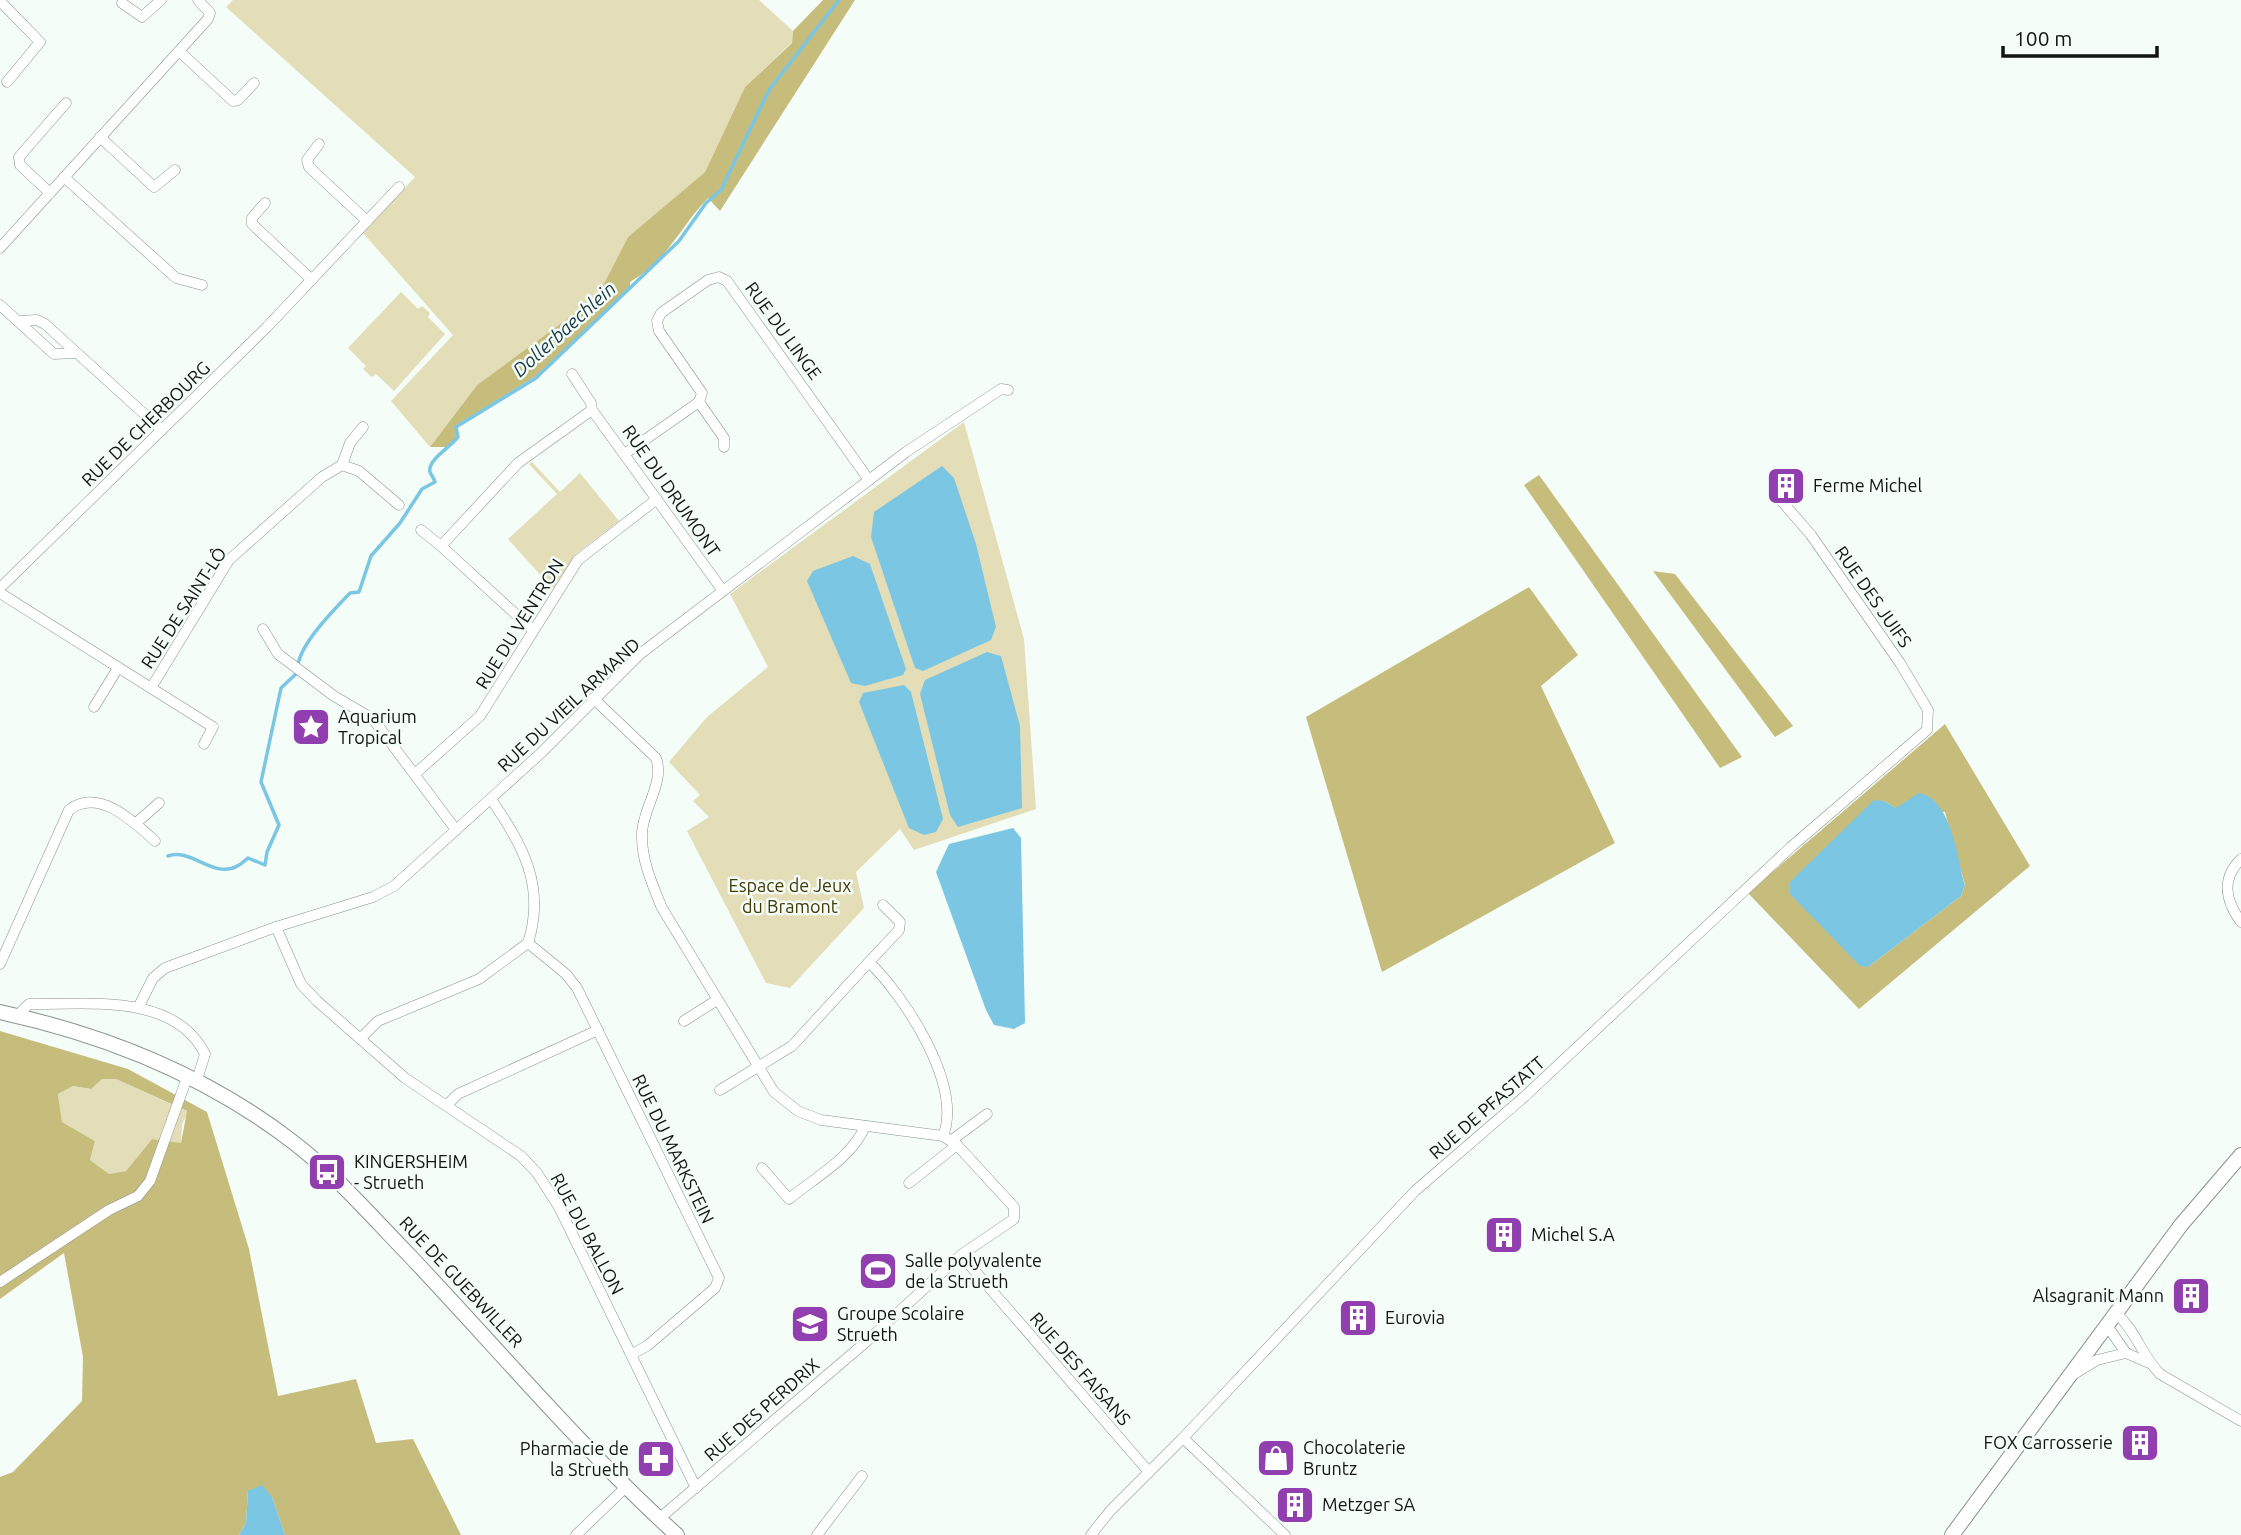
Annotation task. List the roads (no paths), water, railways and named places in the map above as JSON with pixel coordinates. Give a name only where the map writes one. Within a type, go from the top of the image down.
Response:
[{"type":"main road","name":"RUE DE GUEBWILLER","points":[[0,1013],[102,1039],[192,1078],[251,1112],[323,1167],[677,1535]]},
{"type":"main road","points":[[1952,1535],[2181,1225],[2239,1159]]},
{"type":"street","points":[[122,3],[142,18],[161,0]]},
{"type":"street","points":[[0,248],[179,51],[210,13],[198,0]]},
{"type":"street","points":[[0,1],[40,41],[7,82]]},
{"type":"street","points":[[179,51],[233,101],[238,100],[254,83]]},
{"type":"street","points":[[50,193],[20,165],[19,157],[66,103]]},
{"type":"street","points":[[100,137],[154,187],[175,170]]},
{"type":"street","points":[[319,144],[307,160],[309,167],[367,221]]},
{"type":"street","points":[[64,177],[176,278],[202,285]]},
{"type":"street","name":"RUE DE CHERBOURG","points":[[2,584],[312,280],[399,187]]},
{"type":"street","points":[[265,203],[252,218],[252,224],[312,280]]},
{"type":"street","name":"RUE DU LINGE","points":[[724,447],[724,438],[699,402],[702,393],[659,331],[657,321],[661,313],[708,280],[719,277],[727,281],[869,480]]},
{"type":"street","points":[[0,305],[54,354],[75,353]]},
{"type":"street","points":[[18,321],[41,321],[162,430]]},
{"type":"street","name":"RUE DU DRUMONT","points":[[572,374],[591,403],[592,410],[626,453],[723,591]]},
{"type":"street","name":"RUE DU VIEIL ARMAND","points":[[139,1006],[152,978],[165,968],[276,927],[373,897],[394,886],[541,753],[593,698],[640,654],[869,480],[987,397],[1001,388],[1008,390]]},
{"type":"street","points":[[626,453],[699,402]]},
{"type":"street","points":[[441,546],[518,463],[592,410]]},
{"type":"street","name":"RUE DE SAINT-LÔ","points":[[151,688],[229,560],[322,477],[342,465],[350,443],[363,427]]},
{"type":"street","points":[[342,465],[359,471],[399,505]]},
{"type":"street","name":"RUE DES JUIFS","points":[[1773,491],[1811,535],[1900,663],[1928,710],[1927,730]]},
{"type":"street","name":"RUE DU VENTRON","points":[[416,773],[480,716],[533,629],[586,553],[657,499]]},
{"type":"street","points":[[421,530],[533,629]]},
{"type":"street","points":[[2,584],[118,667],[213,727],[204,744]]},
{"type":"street","points":[[264,629],[278,654],[373,719],[456,830]]},
{"type":"street","points":[[94,707],[118,667]]},
{"type":"street","points":[[593,698],[656,758],[659,768],[642,831],[646,867],[662,908],[774,1092],[798,1111],[821,1120],[951,1140]]},
{"type":"street","name":"RUE DE PFASTATT","points":[[1091,1535],[1110,1511],[1183,1438],[1415,1191],[1524,1097],[1791,847],[1927,730]]},
{"type":"street","points":[[360,1039],[378,1021],[479,979],[528,943],[536,897],[533,878],[524,856],[491,799]]},
{"type":"street","points":[[0,964],[69,810],[86,801],[95,801],[135,824],[155,841]]},
{"type":"street","points":[[135,824],[159,803]]},
{"type":"street","points":[[2241,859],[2232,868],[2225,890],[2231,908],[2241,922]]},
{"type":"street","points":[[720,1090],[792,1046],[899,930],[900,922],[883,905]]},
{"type":"street","name":"RUE DU BALLON","points":[[276,927],[301,984],[405,1078],[502,1140],[537,1173],[559,1208],[696,1488]]},
{"type":"street","name":"RUE DU MARKSTEIN","points":[[528,943],[566,974],[577,988],[719,1278],[715,1288],[647,1346],[632,1354]]},
{"type":"street","points":[[869,962],[916,1021],[936,1064],[944,1092],[951,1140]]},
{"type":"street","points":[[684,1021],[717,1000]]},
{"type":"street","points":[[0,1282],[108,1210],[138,1196],[150,1181],[192,1078],[205,1054],[199,1042],[177,1023],[139,1006],[29,1004],[17,1016]]},
{"type":"street","points":[[448,1104],[458,1094],[598,1031]]},
{"type":"street","points":[[909,1183],[951,1140],[987,1114]]},
{"type":"street","points":[[762,1168],[789,1199],[861,1138],[865,1126]]},
{"type":"street","name":"RUE DES PERDRIX","points":[[660,1518],[961,1255],[1014,1219],[1014,1207],[951,1140]]},
{"type":"street","name":"RUE DES FAISANS","points":[[961,1255],[1149,1472]]},
{"type":"street","points":[[2117,1314],[2130,1327],[2150,1364],[2160,1374],[2241,1421]]},
{"type":"street","points":[[2108,1327],[2126,1353],[2150,1364]]},
{"type":"street","points":[[2071,1376],[2096,1360],[2126,1353]]},
{"type":"street","points":[[1183,1438],[1285,1535]]},
{"type":"street","points":[[817,1535],[862,1476]]},
{"type":"street","points":[[576,1535],[627,1486]]},
{"type":"water","points":[[942,466],[954,478],[976,544],[996,627],[991,640],[923,671],[915,668],[871,537],[874,512]]},
{"type":"water","points":[[853,556],[870,564],[906,669],[903,675],[865,686],[851,683],[807,581],[813,571]]},
{"type":"water","points":[[987,652],[1001,656],[1020,726],[1022,808],[958,827],[950,815],[920,694],[925,680]]},
{"type":"water","points":[[904,685],[911,692],[943,819],[936,832],[924,835],[909,828],[859,702],[863,693]]},
{"type":"water","points":[[1919,793],[1939,806],[1946,818],[1965,885],[1961,896],[1868,967],[1860,966],[1790,894],[1790,882],[1874,800],[1884,801],[1896,808]]},
{"type":"water","points":[[1013,828],[1021,838],[1025,1023],[1014,1029],[994,1025],[986,1010],[936,872],[949,844]]},
{"type":"water","points":[[262,1485],[272,1497],[285,1535],[239,1535],[246,1523],[248,1491]]},
{"type":"waterway","name":"Dollerbaechlein","points":[[168,856],[186,856],[221,869],[230,869],[248,858],[265,865],[267,852],[279,825],[261,782],[281,688],[298,672],[298,663],[308,641],[350,593],[359,592],[371,556],[400,523],[422,489],[435,482],[430,467],[458,437],[456,427],[536,378],[679,241],[706,203],[721,190],[769,90],[839,0]]},
{"type":"place","name":"Ferme Michel","points":[[1786,486]]},
{"type":"place","name":"Aquarium Tropical","points":[[311,727]]},
{"type":"place","name":"KINGERSHEIM - Strueth","points":[[327,1172]]},
{"type":"place","name":"Michel S.A","points":[[1504,1235]]},
{"type":"place","name":"Salle polyvalente de la Strueth","points":[[878,1271]]},
{"type":"place","name":"Alsagranit Mann","points":[[2191,1296]]},
{"type":"place","name":"Eurovia","points":[[1358,1318]]},
{"type":"place","name":"Groupe Scolaire Strueth","points":[[810,1324]]},
{"type":"place","name":"FOX Carrosserie","points":[[2140,1443]]},
{"type":"place","name":"Chocolaterie Bruntz","points":[[1276,1458]]},
{"type":"place","name":"Pharmacie de la Strueth","points":[[656,1459]]},
{"type":"place","name":"Metzger SA","points":[[1295,1505]]},
{"type":"park label","name":"Espace de Jeux du Bramont","points":[[790,896]]}]
